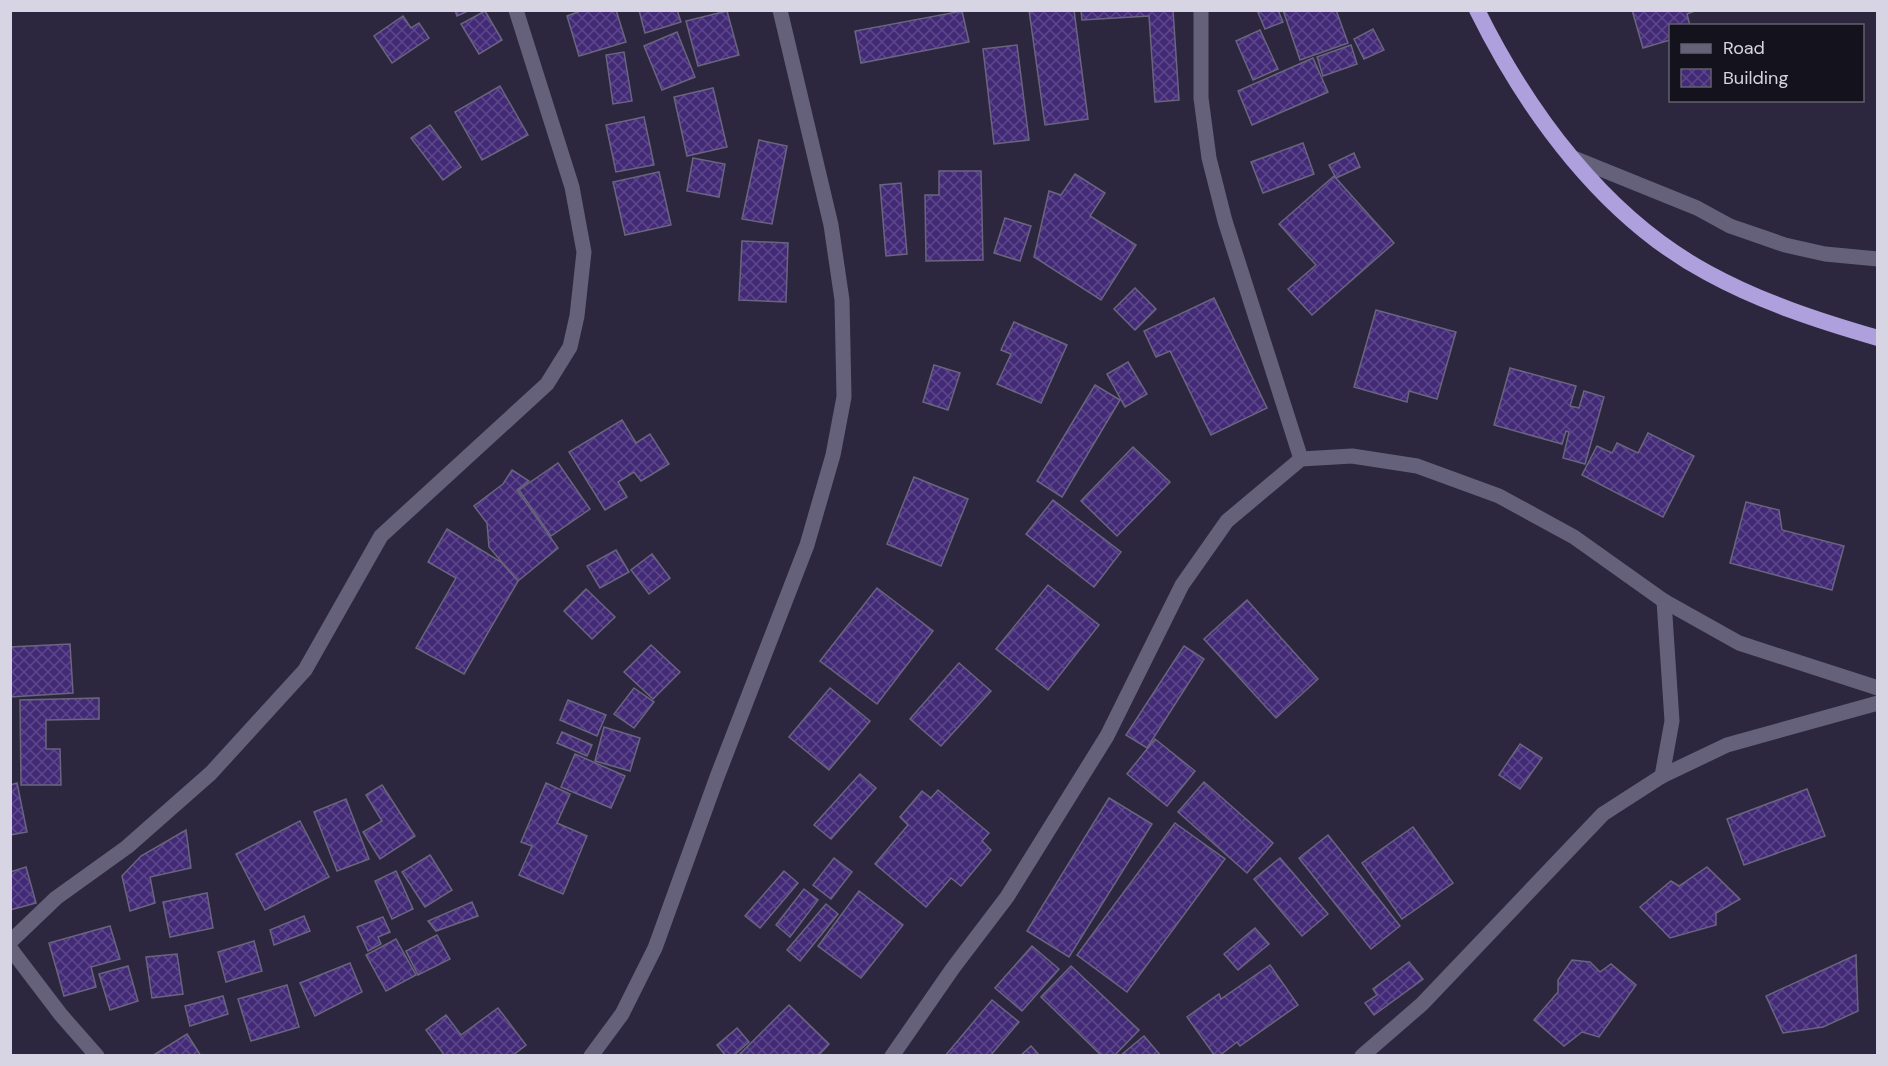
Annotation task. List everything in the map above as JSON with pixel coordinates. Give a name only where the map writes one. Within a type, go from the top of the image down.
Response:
[{"type":"highway","points":[[1477,10],[1503,62],[1533,108],[1571,157],[1633,220],[1707,273],[1817,320],[1878,338]]},
{"type":"street","points":[[10,942],[56,898],[128,847],[211,773],[305,670],[381,536],[547,384],[570,347],[577,316],[584,252],[572,187],[516,10]]},
{"type":"street","points":[[591,1056],[622,1014],[655,948],[741,714],[807,545],[833,456],[844,398],[842,300],[831,225],[780,10]]},
{"type":"street","points":[[1201,10],[1201,98],[1209,158],[1228,232],[1301,459]]},
{"type":"street","points":[[1571,157],[1697,208],[1730,226],[1785,245],[1825,254],[1878,258]]},
{"type":"street","points":[[892,1056],[953,968],[1007,897],[1101,746],[1182,585],[1227,522],[1301,459],[1352,456],[1417,466],[1499,496],[1574,537],[1664,601],[1739,643],[1878,688]]},
{"type":"street","points":[[1662,776],[1672,721],[1664,601]]},
{"type":"street","points":[[1362,1056],[1422,1004],[1603,814],[1662,776],[1727,746],[1878,703]]},
{"type":"street","points":[[10,948],[61,1015],[97,1056]]},
{"type":"building","points":[[455,10],[470,10],[457,16]]},
{"type":"building","points":[[583,10],[616,10],[626,42],[579,56],[567,16]]},
{"type":"building","points":[[639,10],[677,10],[681,22],[645,33]]},
{"type":"building","points":[[1029,10],[1074,10],[1088,119],[1045,125]]},
{"type":"building","points":[[1081,10],[1173,10],[1179,100],[1155,102],[1149,16],[1082,20]]},
{"type":"building","points":[[1257,10],[1278,10],[1283,22],[1265,29]]},
{"type":"building","points":[[1283,10],[1336,10],[1348,43],[1300,60]]},
{"type":"building","points":[[1632,10],[1697,10],[1687,14],[1690,24],[1669,24],[1669,40],[1643,48]]},
{"type":"building","points":[[485,11],[502,40],[479,54],[461,24]]},
{"type":"building","points":[[727,11],[739,55],[698,66],[686,21]]},
{"type":"building","points":[[962,11],[969,42],[861,63],[855,31]]},
{"type":"building","points":[[403,16],[411,28],[419,23],[429,38],[392,63],[374,36]]},
{"type":"building","points":[[1373,29],[1384,50],[1364,59],[1354,39]]},
{"type":"building","points":[[1260,30],[1278,69],[1253,80],[1236,41]]},
{"type":"building","points":[[677,32],[695,77],[662,90],[644,46]]},
{"type":"building","points":[[1017,45],[1029,140],[994,144],[983,49]]},
{"type":"building","points":[[1351,45],[1357,64],[1323,76],[1317,57]]},
{"type":"building","points":[[624,52],[632,101],[613,104],[606,55]]},
{"type":"building","points":[[1313,58],[1328,92],[1252,125],[1238,91]]},
{"type":"building","points":[[500,86],[528,135],[482,160],[455,112]]},
{"type":"building","points":[[713,88],[727,147],[687,156],[674,97]]},
{"type":"building","points":[[644,117],[654,165],[616,172],[606,125]]},
{"type":"building","points":[[430,125],[461,167],[443,180],[411,138]]},
{"type":"building","points":[[759,140],[787,146],[772,224],[742,219]]},
{"type":"building","points":[[1303,143],[1314,174],[1263,193],[1251,162]]},
{"type":"building","points":[[1354,153],[1360,167],[1336,178],[1329,165]]},
{"type":"building","points":[[693,158],[725,164],[719,197],[687,191]]},
{"type":"building","points":[[939,171],[981,171],[983,260],[926,261],[925,195],[939,195]]},
{"type":"building","points":[[659,172],[671,225],[625,235],[613,182]]},
{"type":"building","points":[[1075,174],[1105,193],[1090,216],[1136,245],[1101,300],[1034,257],[1049,191],[1061,195]]},
{"type":"building","points":[[1334,176],[1394,243],[1312,315],[1288,289],[1316,265],[1279,224]]},
{"type":"building","points":[[901,183],[907,254],[886,256],[880,185]]},
{"type":"building","points":[[1005,218],[1031,226],[1020,261],[994,253]]},
{"type":"building","points":[[742,241],[788,243],[786,302],[739,300]]},
{"type":"building","points":[[1135,288],[1156,309],[1135,330],[1114,309]]},
{"type":"building","points":[[1214,298],[1267,408],[1211,435],[1170,351],[1156,357],[1144,331]]},
{"type":"building","points":[[1376,310],[1456,332],[1437,399],[1409,391],[1407,402],[1354,387]]},
{"type":"building","points":[[1014,322],[1067,345],[1041,403],[997,384],[1011,354],[1001,350]]},
{"type":"building","points":[[1128,362],[1147,394],[1125,407],[1107,374]]},
{"type":"building","points":[[934,365],[960,373],[948,410],[923,402]]},
{"type":"building","points":[[1510,368],[1576,386],[1570,406],[1579,408],[1584,391],[1604,397],[1585,464],[1563,458],[1569,432],[1566,431],[1562,444],[1494,425]]},
{"type":"building","points":[[1095,385],[1120,400],[1062,497],[1037,481]]},
{"type":"building","points":[[622,420],[636,443],[650,434],[669,464],[641,481],[634,472],[618,482],[627,497],[605,510],[569,452]]},
{"type":"building","points":[[1648,433],[1694,456],[1663,517],[1582,475],[1597,446],[1612,453],[1617,443],[1638,453]]},
{"type":"building","points":[[1133,447],[1170,482],[1117,536],[1081,501]]},
{"type":"building","points":[[558,463],[590,509],[551,536],[519,490]]},
{"type":"building","points":[[512,470],[529,481],[517,490],[558,548],[518,581],[489,547],[487,523],[474,506],[503,484]]},
{"type":"building","points":[[914,477],[968,499],[941,566],[887,544]]},
{"type":"building","points":[[1053,500],[1121,552],[1094,587],[1026,534]]},
{"type":"building","points":[[1746,502],[1779,510],[1782,530],[1844,546],[1832,590],[1730,563]]},
{"type":"building","points":[[447,529],[501,562],[518,581],[464,674],[416,648],[456,578],[428,562]]},
{"type":"building","points":[[616,550],[629,572],[600,588],[587,566]]},
{"type":"building","points":[[652,554],[670,578],[649,594],[631,570]]},
{"type":"building","points":[[1048,585],[1099,625],[1048,690],[996,649]]},
{"type":"building","points":[[877,588],[933,631],[877,704],[820,661]]},
{"type":"building","points":[[586,589],[615,617],[592,639],[564,611]]},
{"type":"building","points":[[1247,600],[1318,679],[1276,718],[1204,639]]},
{"type":"building","points":[[70,644],[73,693],[10,697],[10,647]]},
{"type":"building","points":[[651,645],[680,672],[653,699],[624,672]]},
{"type":"building","points":[[1184,646],[1204,659],[1147,748],[1126,735]]},
{"type":"building","points":[[959,663],[991,691],[941,746],[910,719]]},
{"type":"building","points":[[634,688],[654,702],[634,728],[614,714]]},
{"type":"building","points":[[830,688],[870,721],[829,770],[789,737]]},
{"type":"building","points":[[99,698],[99,719],[46,720],[46,749],[60,749],[61,785],[21,785],[20,700]]},
{"type":"building","points":[[568,700],[606,715],[597,736],[560,720]]},
{"type":"building","points":[[604,727],[640,738],[630,771],[595,761]]},
{"type":"building","points":[[562,732],[592,745],[587,756],[557,743]]},
{"type":"building","points":[[1155,739],[1195,771],[1167,806],[1127,774]]},
{"type":"building","points":[[1520,744],[1542,758],[1520,789],[1499,775]]},
{"type":"building","points":[[575,754],[625,776],[611,808],[561,787]]},
{"type":"building","points":[[860,774],[876,788],[831,839],[814,825]]},
{"type":"building","points":[[1204,782],[1273,843],[1247,873],[1178,812]]},
{"type":"building","points":[[17,783],[27,832],[10,835],[10,785]]},
{"type":"building","points":[[546,783],[570,794],[557,823],[587,836],[563,894],[519,875],[532,846],[521,842]]},
{"type":"building","points":[[382,785],[415,836],[380,859],[363,832],[382,821],[366,795]]},
{"type":"building","points":[[1807,789],[1825,836],[1744,865],[1727,819]]},
{"type":"building","points":[[938,790],[989,833],[982,841],[991,850],[961,886],[951,878],[926,907],[875,864],[908,825],[900,817],[922,791],[931,798]]},
{"type":"building","points":[[1109,798],[1152,824],[1069,957],[1027,931]]},
{"type":"building","points":[[346,799],[369,859],[337,871],[314,812]]},
{"type":"building","points":[[300,821],[329,877],[265,910],[236,854]]},
{"type":"building","points":[[1175,823],[1225,859],[1127,992],[1077,955]]},
{"type":"building","points":[[1413,827],[1453,883],[1402,919],[1362,863]]},
{"type":"building","points":[[186,830],[191,868],[150,877],[155,903],[130,911],[122,876],[141,856]]},
{"type":"building","points":[[1328,835],[1400,926],[1371,949],[1299,858]]},
{"type":"building","points":[[430,855],[452,890],[425,907],[402,872]]},
{"type":"building","points":[[834,858],[852,872],[831,899],[813,885]]},
{"type":"building","points":[[1280,858],[1328,914],[1302,936],[1254,879]]},
{"type":"building","points":[[26,867],[36,903],[10,910],[10,872]]},
{"type":"building","points":[[1707,867],[1740,899],[1716,913],[1716,925],[1670,938],[1640,907],[1671,881],[1679,886]]},
{"type":"building","points":[[396,871],[413,909],[392,919],[375,881]]},
{"type":"building","points":[[784,871],[798,883],[760,928],[745,916]]},
{"type":"building","points":[[804,889],[818,900],[790,937],[776,925]]},
{"type":"building","points":[[859,891],[903,925],[861,978],[818,946]]},
{"type":"building","points":[[207,893],[213,928],[170,937],[163,902]]},
{"type":"building","points":[[472,902],[478,916],[436,931],[428,921]]},
{"type":"building","points":[[826,904],[838,914],[800,961],[787,950]]},
{"type":"building","points":[[304,916],[310,931],[274,945],[270,930]]},
{"type":"building","points":[[383,917],[390,932],[378,937],[381,944],[368,951],[357,927]]},
{"type":"building","points":[[110,926],[120,959],[91,967],[96,987],[64,996],[49,943]]},
{"type":"building","points":[[1255,928],[1269,944],[1238,970],[1224,954]]},
{"type":"building","points":[[437,935],[450,959],[418,975],[406,951]]},
{"type":"building","points":[[396,939],[416,975],[386,991],[366,955]]},
{"type":"building","points":[[254,941],[262,971],[226,982],[218,952]]},
{"type":"building","points":[[1032,946],[1059,969],[1022,1011],[995,988]]},
{"type":"building","points":[[177,954],[183,994],[152,998],[146,957]]},
{"type":"building","points":[[1856,955],[1858,1011],[1823,1027],[1783,1033],[1766,996]]},
{"type":"building","points":[[1572,960],[1590,962],[1600,972],[1611,964],[1636,985],[1599,1037],[1582,1032],[1564,1046],[1534,1020],[1558,992],[1558,980]]},
{"type":"building","points":[[1409,962],[1423,979],[1374,1015],[1365,1003],[1377,995],[1373,989]]},
{"type":"building","points":[[350,963],[362,992],[315,1016],[300,983]]},
{"type":"building","points":[[1270,965],[1298,1005],[1240,1046],[1237,1042],[1219,1056],[1215,1056],[1187,1017],[1219,994],[1221,999]]},
{"type":"building","points":[[128,966],[138,1001],[110,1010],[99,974]]},
{"type":"building","points":[[1071,966],[1139,1030],[1114,1056],[1102,1056],[1041,997]]},
{"type":"building","points":[[287,985],[299,1027],[251,1041],[238,999]]},
{"type":"building","points":[[223,996],[228,1014],[190,1026],[185,1006]]},
{"type":"building","points":[[992,1000],[1019,1022],[990,1056],[945,1056]]},
{"type":"building","points":[[789,1005],[829,1044],[818,1056],[738,1056]]},
{"type":"building","points":[[498,1008],[526,1045],[512,1056],[445,1056],[426,1030],[446,1015],[461,1035]]},
{"type":"building","points":[[737,1028],[749,1042],[733,1056],[726,1056],[717,1045]]},
{"type":"building","points":[[187,1034],[201,1056],[152,1056]]},
{"type":"building","points":[[1144,1036],[1161,1056],[1120,1056]]},
{"type":"building","points":[[1031,1046],[1040,1056],[1020,1056]]}]
